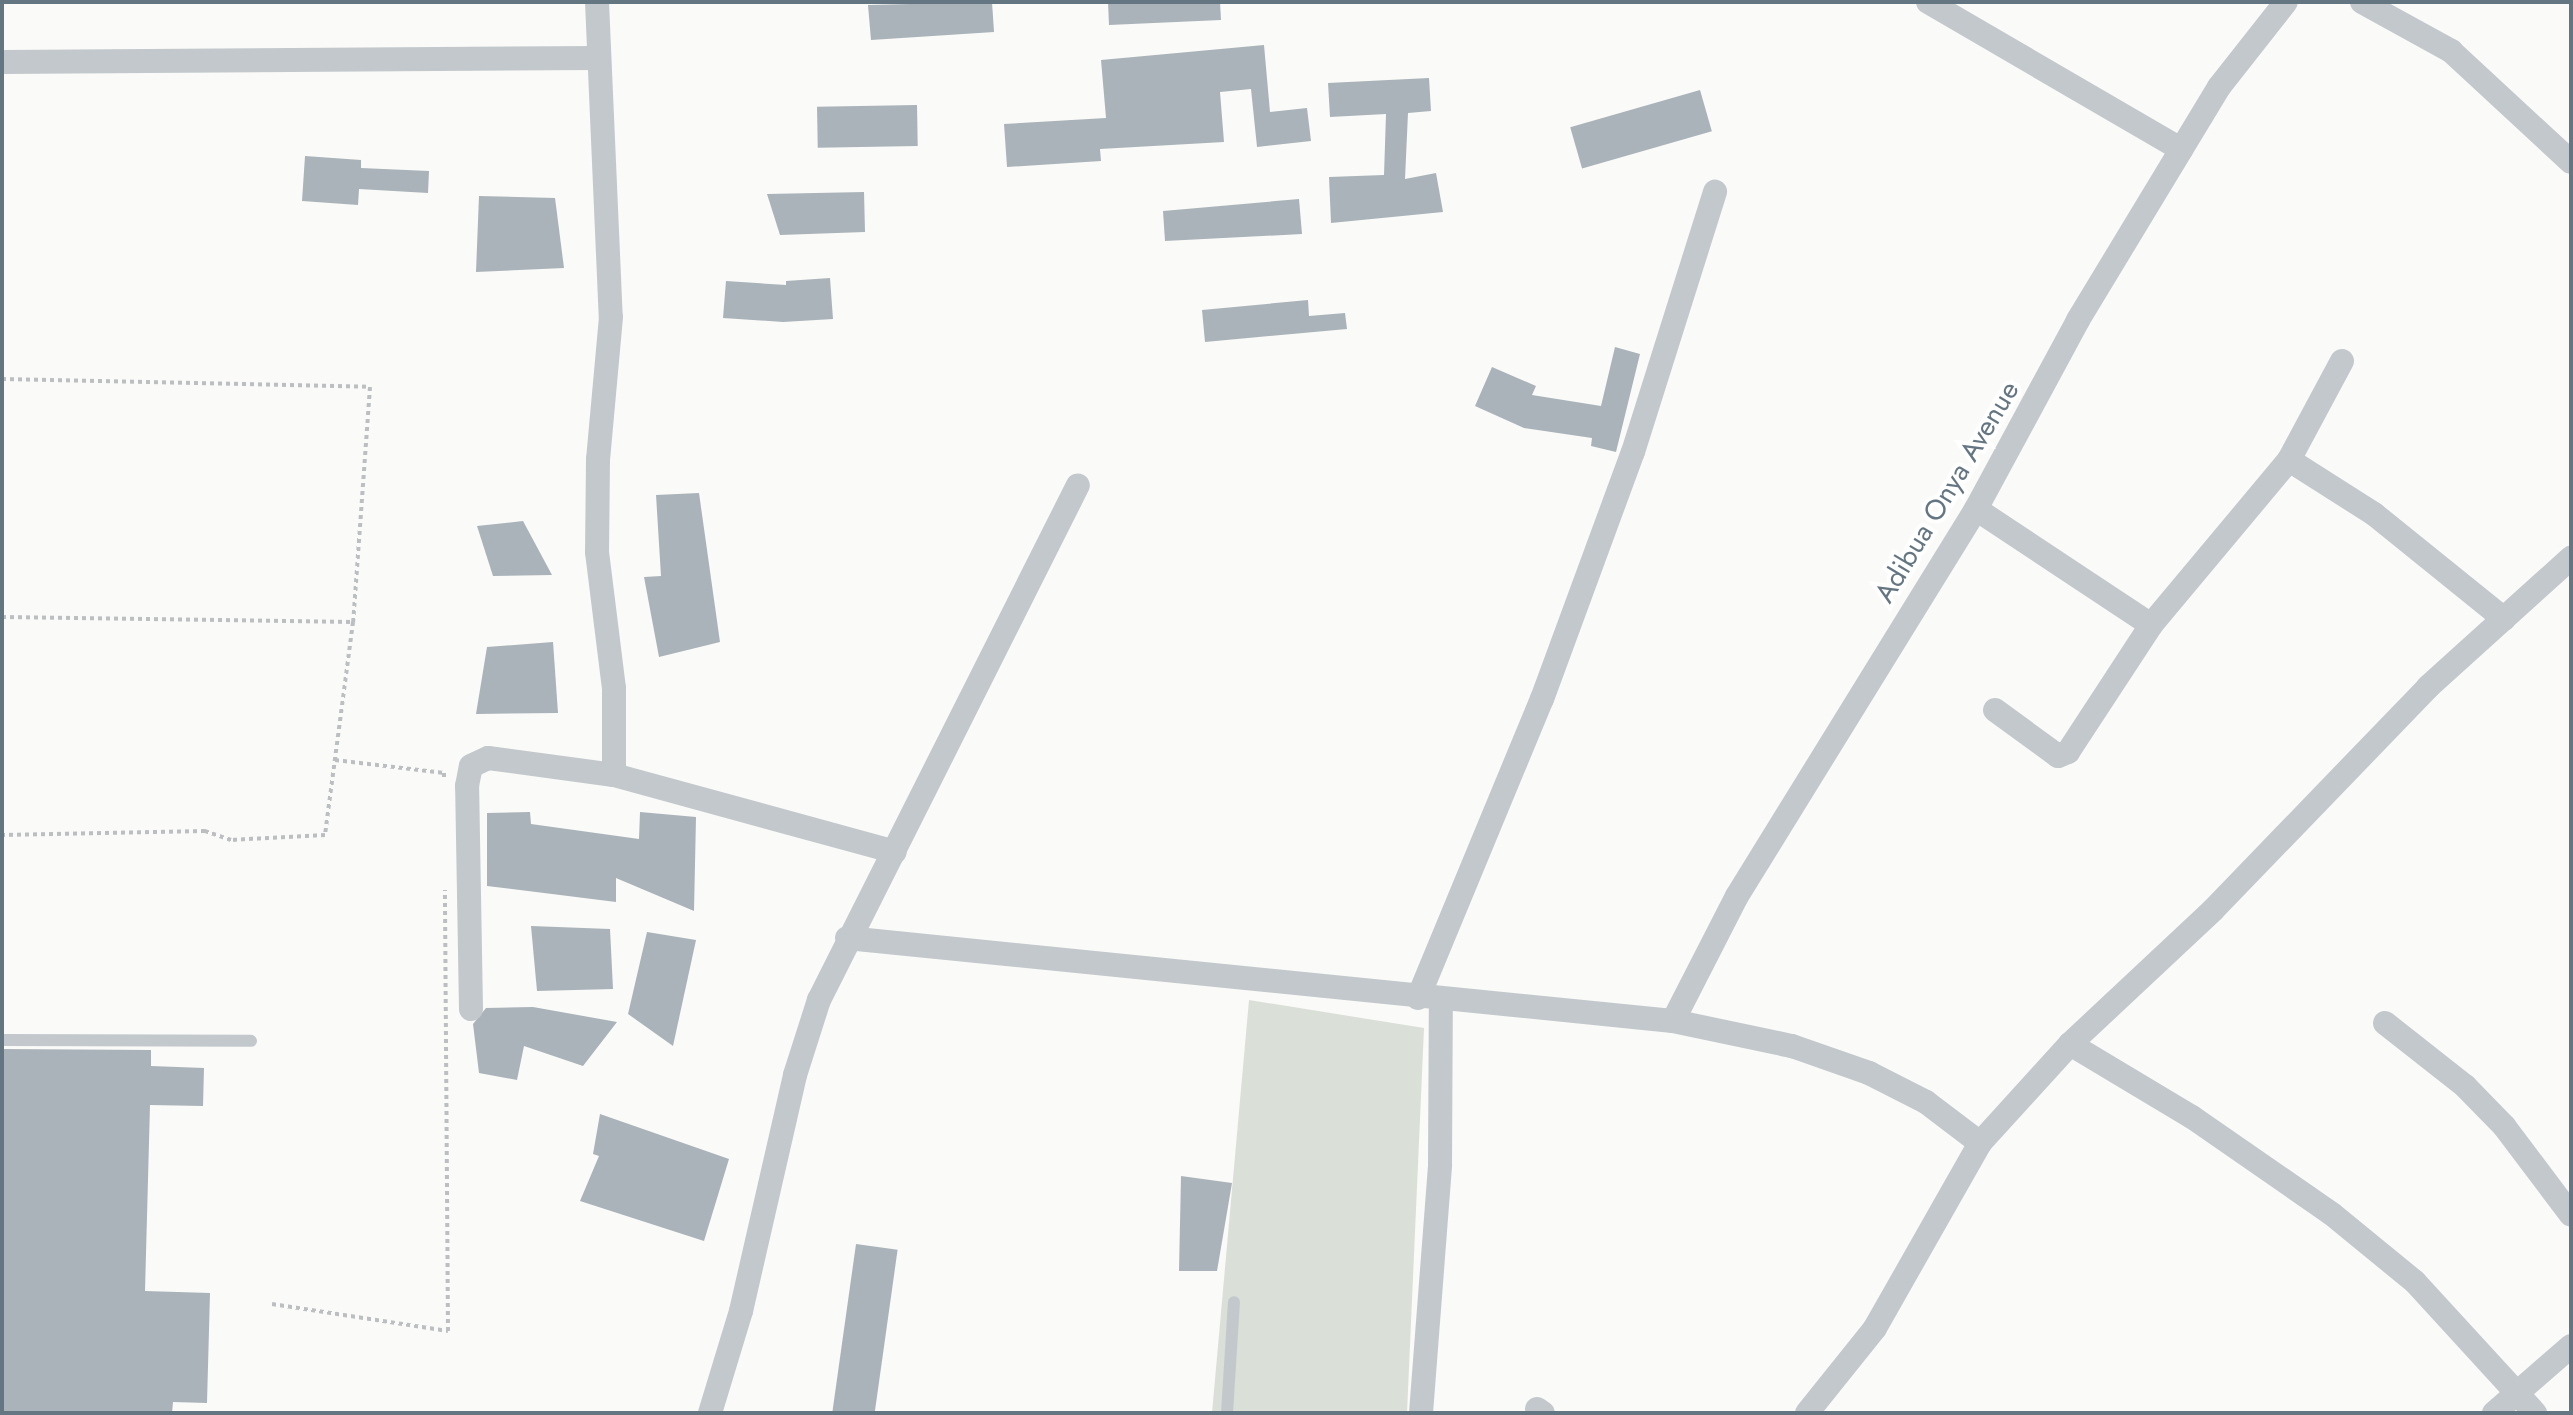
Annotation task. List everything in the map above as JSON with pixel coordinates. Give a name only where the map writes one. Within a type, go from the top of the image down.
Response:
[{"type":"street","points":[[597,2],[597,58],[611,317],[598,459],[597,552],[614,688],[614,775]]},
{"type":"street","points":[[1928,2],[2181,149]]},
{"type":"street","name":"Adibua Onya Avenue","points":[[1673,1021],[1737,896],[1976,509],[2078,320],[2219,87],[2286,2]]},
{"type":"street","points":[[2362,2],[2451,51],[2571,162]]},
{"type":"street","points":[[2,62],[597,58]]},
{"type":"street","points":[[1421,1413],[1440,1165],[1429,1000],[1633,452],[1715,192]]},
{"type":"street","points":[[1995,710],[2058,756],[2068,752],[2151,625],[2289,460],[2342,361]]},
{"type":"street","points":[[2289,460],[2374,514],[2504,619]]},
{"type":"street","points":[[710,1413],[741,1311],[795,1075],[819,1000],[847,938],[895,852],[1078,485]]},
{"type":"street","points":[[1976,509],[2151,625]]},
{"type":"street","points":[[1807,1413],[1875,1328],[1980,1143],[2070,1044],[2213,910],[2428,687],[2571,558]]},
{"type":"street","points":[[471,1009],[471,766],[488,758],[614,775],[895,852]]},
{"type":"street","points":[[847,938],[1113,961],[1429,1000],[1673,1021],[1792,1046],[1869,1073],[1926,1102],[1980,1143]]},
{"type":"street","points":[[2385,1023],[2465,1086],[2504,1126],[2571,1215]]},
{"type":"street","points":[[2070,1044],[2192,1117],[2332,1214],[2415,1282],[2535,1413]]},
{"type":"street","points":[[2494,1413],[2571,1346]]},
{"type":"lane","points":[[2,1040],[251,1041]]},
{"type":"lane","points":[[1227,1413],[1234,1302]]},
{"type":"path","points":[[2,379],[370,387],[353,622],[325,835],[231,840],[205,831],[2,835]]},
{"type":"path","points":[[2,617],[353,622]]},
{"type":"path","points":[[335,760],[444,773],[444,789]]},
{"type":"path","points":[[272,1304],[448,1331],[445,884]]},
{"type":"shaded area","points":[[1249,1000],[1424,1028],[1407,1413],[1212,1413]]},
{"type":"building","points":[[992,2],[994,32],[871,40],[868,5]]},
{"type":"building","points":[[1108,2],[1220,2],[1221,20],[1109,25]]},
{"type":"building","points":[[1264,45],[1270,112],[1307,108],[1311,141],[1257,147],[1251,89],[1220,92],[1224,142],[1100,149],[1101,161],[1007,167],[1004,124],[1106,118],[1101,60]]},
{"type":"building","points":[[1429,78],[1431,111],[1408,113],[1405,179],[1436,173],[1443,212],[1331,223],[1329,177],[1384,175],[1386,114],[1330,117],[1328,83]]},
{"type":"building","points":[[1700,90],[1712,131],[1582,169],[1570,127]]},
{"type":"building","points":[[917,105],[918,146],[818,148],[817,107]]},
{"type":"building","points":[[305,156],[361,160],[361,168],[429,171],[428,193],[359,189],[358,205],[302,201]]},
{"type":"building","points":[[864,192],[865,232],[780,235],[767,194]]},
{"type":"building","points":[[479,196],[555,198],[564,268],[476,272]]},
{"type":"building","points":[[1299,199],[1302,234],[1165,241],[1163,211]]},
{"type":"building","points":[[830,278],[833,319],[783,322],[723,318],[726,281],[786,285],[786,281]]},
{"type":"building","points":[[1308,300],[1309,316],[1345,313],[1347,329],[1205,342],[1202,310]]},
{"type":"building","points":[[1615,347],[1640,354],[1616,452],[1591,446],[1592,438],[1524,428],[1475,406],[1492,367],[1536,386],[1532,395],[1601,406]]},
{"type":"building","points":[[699,493],[720,642],[659,657],[644,577],[661,576],[656,495]]},
{"type":"building","points":[[523,521],[552,575],[493,576],[477,526]]},
{"type":"building","points":[[553,642],[558,713],[476,714],[487,647]]},
{"type":"building","points":[[530,812],[531,824],[639,839],[640,812],[696,817],[694,911],[616,878],[616,902],[487,886],[487,813]]},
{"type":"building","points":[[531,926],[610,929],[613,989],[537,991]]},
{"type":"building","points":[[647,932],[696,940],[673,1046],[628,1014]]},
{"type":"building","points":[[533,1007],[617,1022],[583,1066],[524,1046],[517,1080],[479,1073],[473,1024],[486,1008]]},
{"type":"building","points":[[2,1049],[151,1050],[151,1066],[204,1068],[203,1106],[150,1105],[145,1291],[210,1293],[207,1403],[173,1402],[172,1413],[2,1413]]},
{"type":"building","points":[[600,1114],[729,1159],[704,1241],[580,1201],[599,1156],[593,1154]]},
{"type":"building","points":[[1181,1176],[1232,1183],[1217,1271],[1179,1271]]},
{"type":"building","points":[[856,1244],[898,1250],[875,1413],[832,1413]]}]
